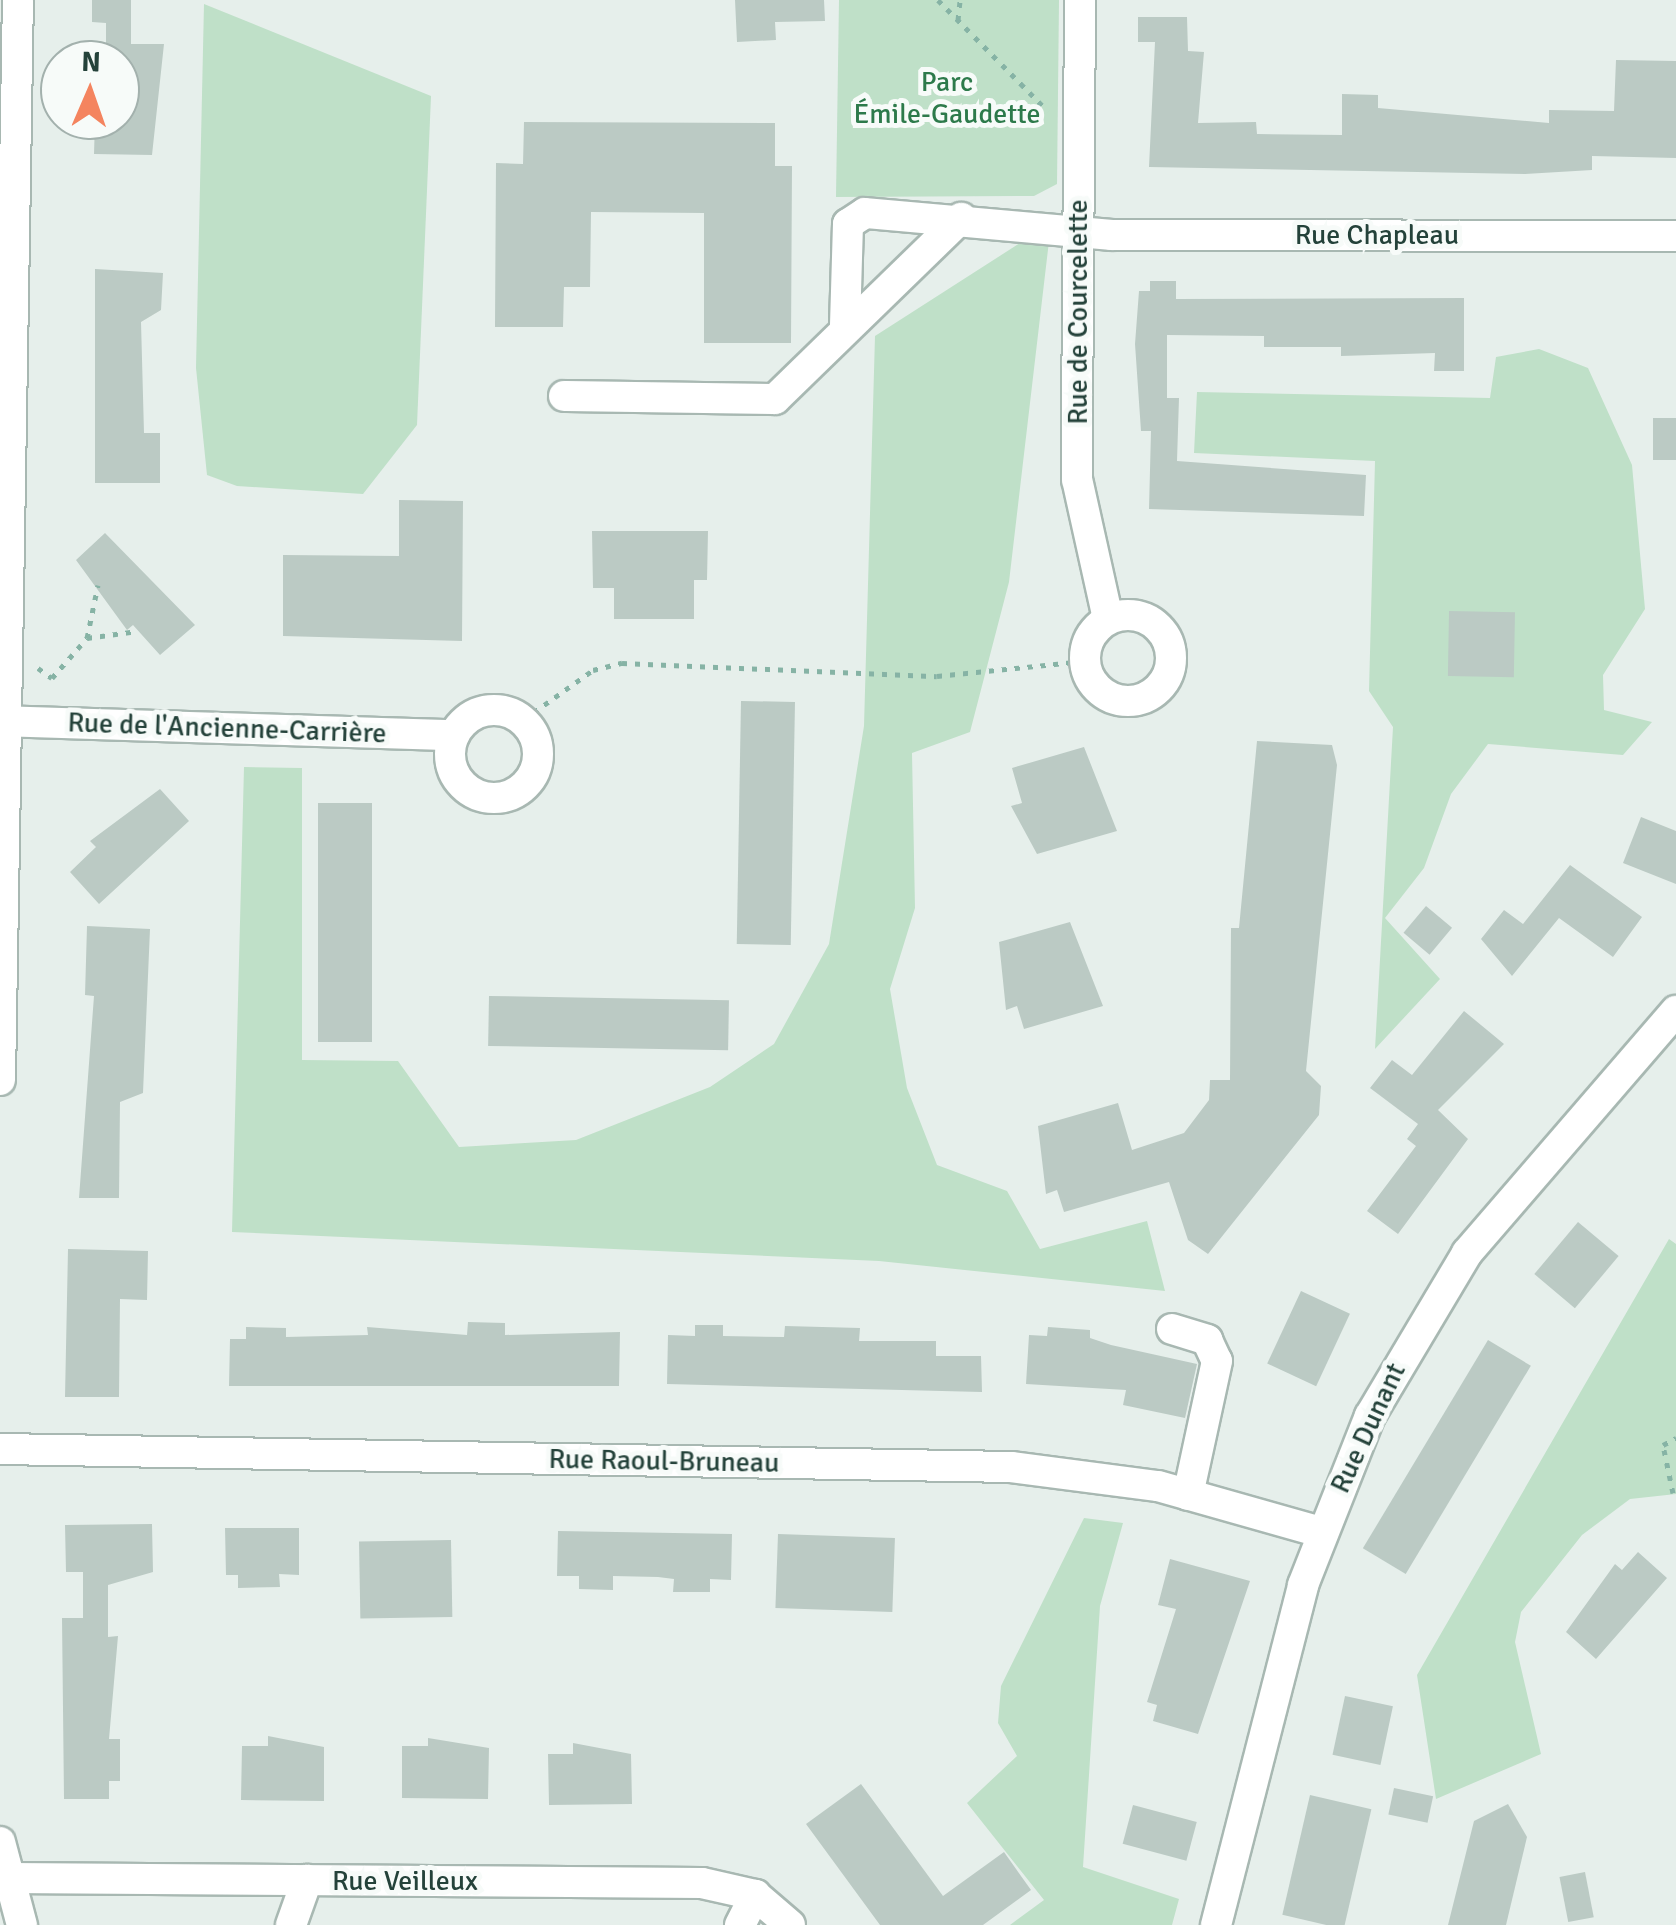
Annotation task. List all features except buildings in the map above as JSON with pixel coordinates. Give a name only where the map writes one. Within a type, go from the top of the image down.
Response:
[{"type":"street","points":[[0,1080],[4,721],[9,674],[7,220],[18,0]]},
{"type":"street","name":"Rue de Courcelette","points":[[1080,0],[1077,479],[1108,619]]},
{"type":"street","name":"Rue Chapleau","points":[[844,325],[848,224],[865,213],[1079,229],[1676,236]]},
{"type":"street","points":[[564,396],[775,399],[844,325],[961,218]]},
{"type":"street","points":[[1136,615],[1162,630],[1172,657],[1164,684],[1140,700],[1114,700],[1094,685],[1084,660],[1108,619],[1136,615]]},
{"type":"street","name":"Rue de l'Ancienne-Carrière","points":[[4,721],[454,735],[485,711],[523,720]]},
{"type":"street","points":[[454,735],[456,778],[495,799],[524,788],[538,762],[523,720]]},
{"type":"street","name":"Rue Dunant","points":[[1216,1925],[1321,1532],[1384,1388],[1467,1253],[1676,1011]]},
{"type":"street","points":[[1172,1329],[1207,1340],[1218,1361],[1188,1494]]},
{"type":"street","name":"Rue Raoul-Bruneau","points":[[0,1449],[1011,1467],[1188,1494],[1321,1532]]},
{"type":"street","points":[[0,1842],[22,1925]]},
{"type":"street","name":"Rue Veilleux","points":[[8,1878],[702,1883],[755,1895],[790,1925]]},
{"type":"street","points":[[291,1925],[307,1880]]},
{"type":"street","points":[[740,1925],[755,1895]]},
{"type":"path","points":[[938,0],[1050,113]]},
{"type":"path","points":[[958,20],[960,0]]},
{"type":"path","points":[[9,674],[37,667],[52,678],[87,638],[98,584]]},
{"type":"path","points":[[87,638],[138,630]]},
{"type":"path","points":[[523,720],[593,670],[622,663],[938,676],[1084,660]]},
{"type":"path","points":[[1673,1494],[1662,1446],[1676,1438]]},
{"type":"green space","name":"Parc Émile-Gaudette","points":[[839,0],[1059,0],[1057,184],[1034,196],[836,197]]},
{"type":"green space","points":[[204,4],[431,96],[417,425],[363,494],[237,486],[207,475],[196,368]]},
{"type":"green space","points":[[1049,241],[1009,582],[970,732],[912,753],[915,908],[890,989],[907,1088],[937,1165],[1007,1191],[1040,1249],[1147,1221],[1165,1291],[879,1261],[232,1232],[244,767],[302,768],[302,1060],[398,1061],[459,1147],[576,1140],[710,1087],[774,1044],[829,944],[864,726],[875,336],[1020,243]]},
{"type":"green space","points":[[1539,349],[1588,368],[1632,465],[1645,609],[1603,675],[1604,710],[1652,722],[1623,755],[1488,744],[1451,794],[1424,868],[1385,918],[1440,979],[1375,1049],[1393,727],[1369,691],[1375,461],[1194,453],[1197,392],[1490,398],[1496,357]]},
{"type":"green space","points":[[1669,1239],[1676,1244],[1676,1494],[1630,1499],[1582,1535],[1521,1612],[1515,1642],[1541,1754],[1436,1799],[1417,1675]]},
{"type":"green space","points":[[1084,1518],[1123,1523],[1100,1606],[1083,1867],[1179,1899],[1172,1925],[1010,1925],[1044,1900],[967,1803],[1017,1756],[998,1723],[1001,1686]]}]
